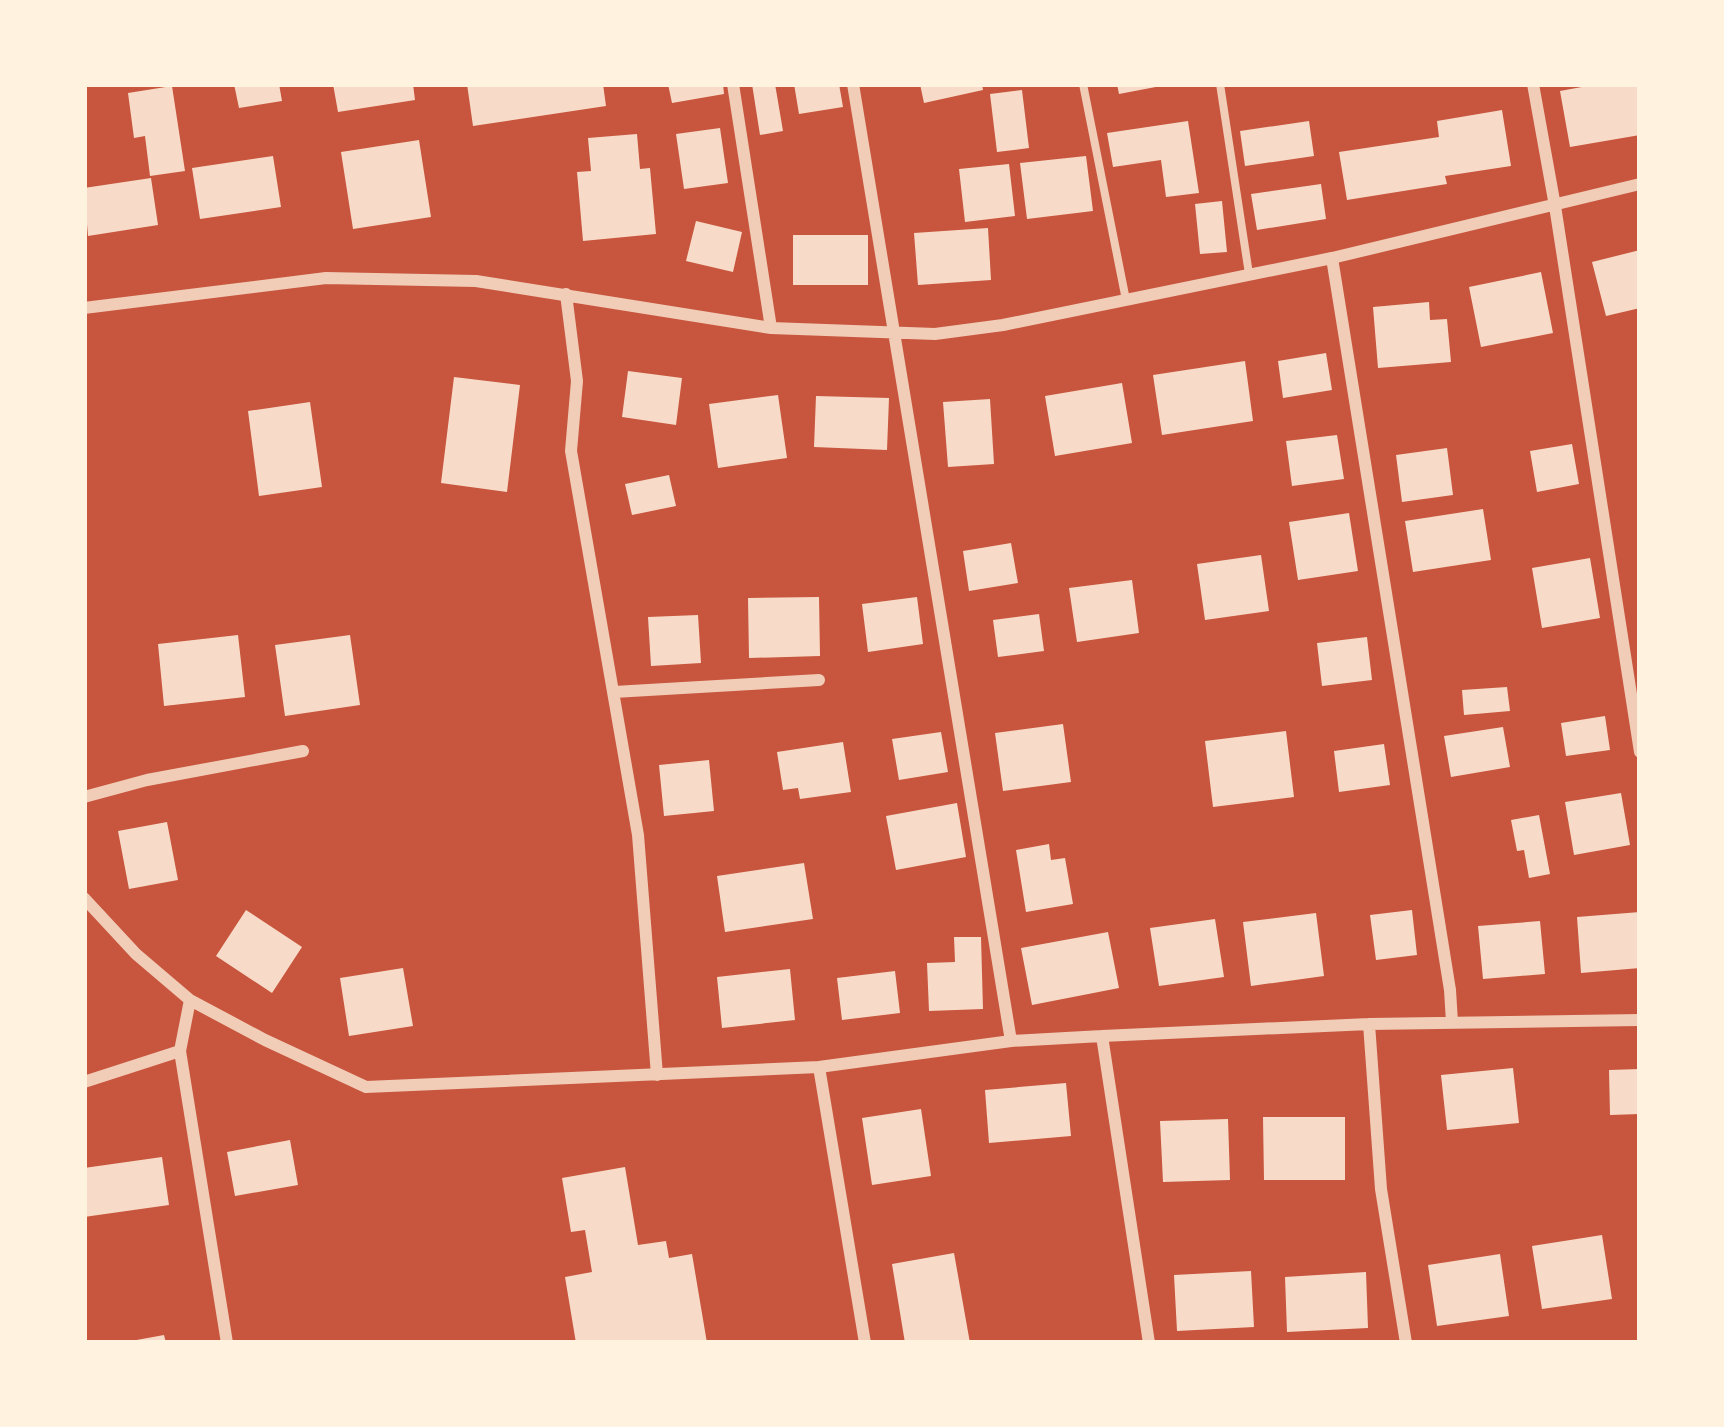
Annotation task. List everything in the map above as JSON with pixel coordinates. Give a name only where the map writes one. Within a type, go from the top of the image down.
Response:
[{"type":"street","points":[[733,84],[771,328]]},
{"type":"street","points":[[854,84],[1011,1041]]},
{"type":"street","points":[[1533,84],[1640,752]]},
{"type":"street","points":[[84,308],[326,278],[476,281],[771,328],[934,334],[1003,325],[1332,258],[1640,184]]},
{"type":"street","points":[[1332,258],[1452,1022]]},
{"type":"street","points":[[566,294],[577,381],[571,451],[638,835],[657,1075]]},
{"type":"street","points":[[614,692],[819,680]]},
{"type":"street","points":[[84,797],[147,780],[303,752]]},
{"type":"street","points":[[84,898],[136,954],[190,1000],[366,1087],[819,1067],[1011,1041],[1102,1036],[1369,1024],[1640,1021]]},
{"type":"street","points":[[190,1000],[180,1051],[226,1343]]},
{"type":"street","points":[[1369,1024],[1381,1189],[1406,1343]]},
{"type":"street","points":[[1102,1036],[1149,1343]]},
{"type":"street","points":[[84,1082],[180,1051]]},
{"type":"street","points":[[819,1067],[865,1343]]},
{"type":"lane","points":[[1083,84],[1126,300]]},
{"type":"lane","points":[[1220,84],[1249,274]]},
{"type":"building","points":[[234,84],[279,84],[282,101],[239,108]]},
{"type":"building","points":[[333,84],[413,84],[415,100],[338,112]]},
{"type":"building","points":[[467,84],[603,84],[606,106],[473,126]]},
{"type":"building","points":[[668,84],[723,84],[724,94],[672,103]]},
{"type":"building","points":[[752,84],[775,84],[783,131],[760,135]]},
{"type":"building","points":[[794,84],[839,84],[843,107],[799,114]]},
{"type":"building","points":[[920,84],[982,84],[983,90],[924,103]]},
{"type":"building","points":[[1117,84],[1161,84],[1161,86],[1119,94]]},
{"type":"building","points":[[1598,84],[1640,84],[1640,135],[1570,147],[1560,91]]},
{"type":"building","points":[[172,86],[185,171],[150,176],[145,136],[134,138],[128,93]]},
{"type":"building","points":[[1022,90],[1029,148],[997,152],[990,94]]},
{"type":"building","points":[[1502,110],[1511,166],[1445,176],[1447,184],[1347,200],[1339,152],[1439,137],[1437,121]]},
{"type":"building","points":[[1188,121],[1199,193],[1166,197],[1161,160],[1113,167],[1107,133]]},
{"type":"building","points":[[1309,121],[1314,156],[1245,166],[1240,131]]},
{"type":"building","points":[[720,128],[728,183],[684,189],[676,134]]},
{"type":"building","points":[[637,134],[640,169],[650,168],[656,234],[583,241],[577,172],[591,171],[588,138]]},
{"type":"building","points":[[419,140],[431,217],[353,229],[341,152]]},
{"type":"building","points":[[273,156],[281,207],[200,219],[192,168]]},
{"type":"building","points":[[1086,156],[1093,211],[1027,219],[1020,163]]},
{"type":"building","points":[[1009,164],[1015,216],[965,222],[959,169]]},
{"type":"building","points":[[151,178],[158,225],[88,236],[84,188]]},
{"type":"building","points":[[1321,184],[1326,219],[1257,230],[1251,194]]},
{"type":"building","points":[[1222,201],[1227,252],[1200,254],[1195,204]]},
{"type":"building","points":[[696,221],[742,232],[733,272],[686,261]]},
{"type":"building","points":[[988,228],[991,280],[918,285],[914,233]]},
{"type":"building","points":[[793,235],[868,235],[868,285],[793,285]]},
{"type":"building","points":[[1640,250],[1640,308],[1606,316],[1592,262]]},
{"type":"building","points":[[1541,272],[1553,333],[1481,347],[1469,287]]},
{"type":"building","points":[[1429,302],[1430,320],[1447,319],[1451,362],[1378,368],[1373,307]]},
{"type":"building","points":[[1326,353],[1332,390],[1283,398],[1278,361]]},
{"type":"building","points":[[1245,361],[1253,421],[1162,435],[1153,375]]},
{"type":"building","points":[[628,371],[682,378],[676,425],[622,417]]},
{"type":"building","points":[[454,377],[520,385],[507,492],[441,483]]},
{"type":"building","points":[[1122,383],[1132,443],[1055,456],[1045,396]]},
{"type":"building","points":[[778,395],[787,458],[718,468],[709,404]]},
{"type":"building","points":[[816,396],[889,398],[887,450],[814,447]]},
{"type":"building","points":[[990,399],[994,464],[948,467],[943,402]]},
{"type":"building","points":[[310,402],[322,487],[259,496],[248,411]]},
{"type":"building","points":[[1337,435],[1344,479],[1292,486],[1286,441]]},
{"type":"building","points":[[1572,444],[1579,484],[1537,492],[1530,451]]},
{"type":"building","points":[[1447,448],[1453,495],[1402,502],[1396,455]]},
{"type":"building","points":[[669,475],[676,506],[632,515],[625,484]]},
{"type":"building","points":[[1483,509],[1491,560],[1413,572],[1405,521]]},
{"type":"building","points":[[1349,513],[1358,571],[1298,580],[1289,522]]},
{"type":"building","points":[[1011,543],[1018,583],[969,591],[963,551]]},
{"type":"building","points":[[1261,555],[1269,611],[1205,620],[1197,564]]},
{"type":"building","points":[[1590,558],[1600,618],[1542,628],[1532,568]]},
{"type":"building","points":[[1132,580],[1139,633],[1077,642],[1069,588]]},
{"type":"building","points":[[819,597],[820,656],[749,658],[748,598]]},
{"type":"building","points":[[917,597],[923,644],[868,652],[862,604]]},
{"type":"building","points":[[1039,614],[1044,651],[998,657],[993,620]]},
{"type":"building","points":[[698,615],[701,663],[651,666],[648,617]]},
{"type":"building","points":[[238,635],[245,697],[164,706],[158,644]]},
{"type":"building","points":[[350,635],[360,705],[285,716],[275,645]]},
{"type":"building","points":[[1367,637],[1372,680],[1322,686],[1317,643]]},
{"type":"building","points":[[1507,687],[1510,711],[1464,715],[1462,690]]},
{"type":"building","points":[[1605,716],[1610,750],[1566,756],[1561,723]]},
{"type":"building","points":[[1063,724],[1071,782],[1003,791],[995,733]]},
{"type":"building","points":[[1503,727],[1510,767],[1451,777],[1444,736]]},
{"type":"building","points":[[1286,731],[1294,797],[1213,807],[1205,741]]},
{"type":"building","points":[[941,732],[948,772],[899,780],[892,739]]},
{"type":"building","points":[[843,742],[851,792],[800,799],[798,788],[783,790],[777,752]]},
{"type":"building","points":[[1384,744],[1390,785],[1339,792],[1334,751]]},
{"type":"building","points":[[709,760],[714,811],[664,816],[659,765]]},
{"type":"building","points":[[1621,793],[1630,845],[1574,855],[1565,802]]},
{"type":"building","points":[[957,803],[966,857],[896,870],[886,816]]},
{"type":"building","points":[[1539,815],[1550,874],[1529,878],[1511,820]]},
{"type":"building","points":[[167,822],[178,880],[129,889],[118,831]]},
{"type":"building","points":[[1049,844],[1051,860],[1065,858],[1073,904],[1026,912],[1016,850]]},
{"type":"building","points":[[804,863],[813,919],[725,932],[717,876]]},
{"type":"building","points":[[246,910],[302,947],[272,993],[216,956]]},
{"type":"building","points":[[1412,910],[1417,955],[1376,960],[1370,915]]},
{"type":"building","points":[[1640,912],[1640,968],[1581,973],[1577,917]]},
{"type":"building","points":[[1316,913],[1324,976],[1251,986],[1243,922]]},
{"type":"building","points":[[1215,919],[1224,977],[1159,986],[1150,928]]},
{"type":"building","points":[[1540,921],[1545,974],[1483,979],[1478,926]]},
{"type":"building","points":[[1108,932],[1119,988],[1032,1005],[1021,948]]},
{"type":"building","points":[[954,937],[981,937],[983,1009],[929,1011],[927,963],[955,962]]},
{"type":"building","points":[[403,968],[413,1026],[349,1036],[340,978]]},
{"type":"building","points":[[790,969],[795,1020],[722,1028],[717,977]]},
{"type":"building","points":[[895,971],[900,1013],[842,1020],[837,978]]},
{"type":"building","points":[[1513,1068],[1519,1123],[1447,1130],[1441,1075]]},
{"type":"building","points":[[1640,1069],[1640,1114],[1610,1115],[1609,1070]]},
{"type":"building","points":[[1066,1083],[1071,1136],[989,1143],[985,1090]]},
{"type":"building","points":[[921,1109],[931,1176],[872,1185],[862,1118]]},
{"type":"building","points":[[1263,1117],[1345,1117],[1345,1180],[1264,1180]]},
{"type":"building","points":[[1228,1119],[1230,1180],[1163,1182],[1160,1121]]},
{"type":"building","points":[[290,1140],[298,1185],[235,1196],[227,1152]]},
{"type":"building","points":[[162,1157],[169,1205],[84,1217],[84,1168]]},
{"type":"building","points":[[625,1167],[638,1245],[666,1241],[669,1258],[692,1254],[707,1343],[576,1343],[565,1277],[592,1272],[585,1230],[571,1232],[562,1178]]},
{"type":"building","points":[[1602,1235],[1612,1299],[1542,1309],[1532,1246]]},
{"type":"building","points":[[954,1253],[970,1343],[905,1343],[892,1264]]},
{"type":"building","points":[[1500,1254],[1509,1316],[1437,1326],[1428,1265]]},
{"type":"building","points":[[1251,1271],[1254,1327],[1177,1331],[1174,1275]]},
{"type":"building","points":[[1366,1272],[1368,1328],[1287,1332],[1285,1277]]},
{"type":"building","points":[[164,1335],[166,1343],[131,1343],[131,1341]]}]
